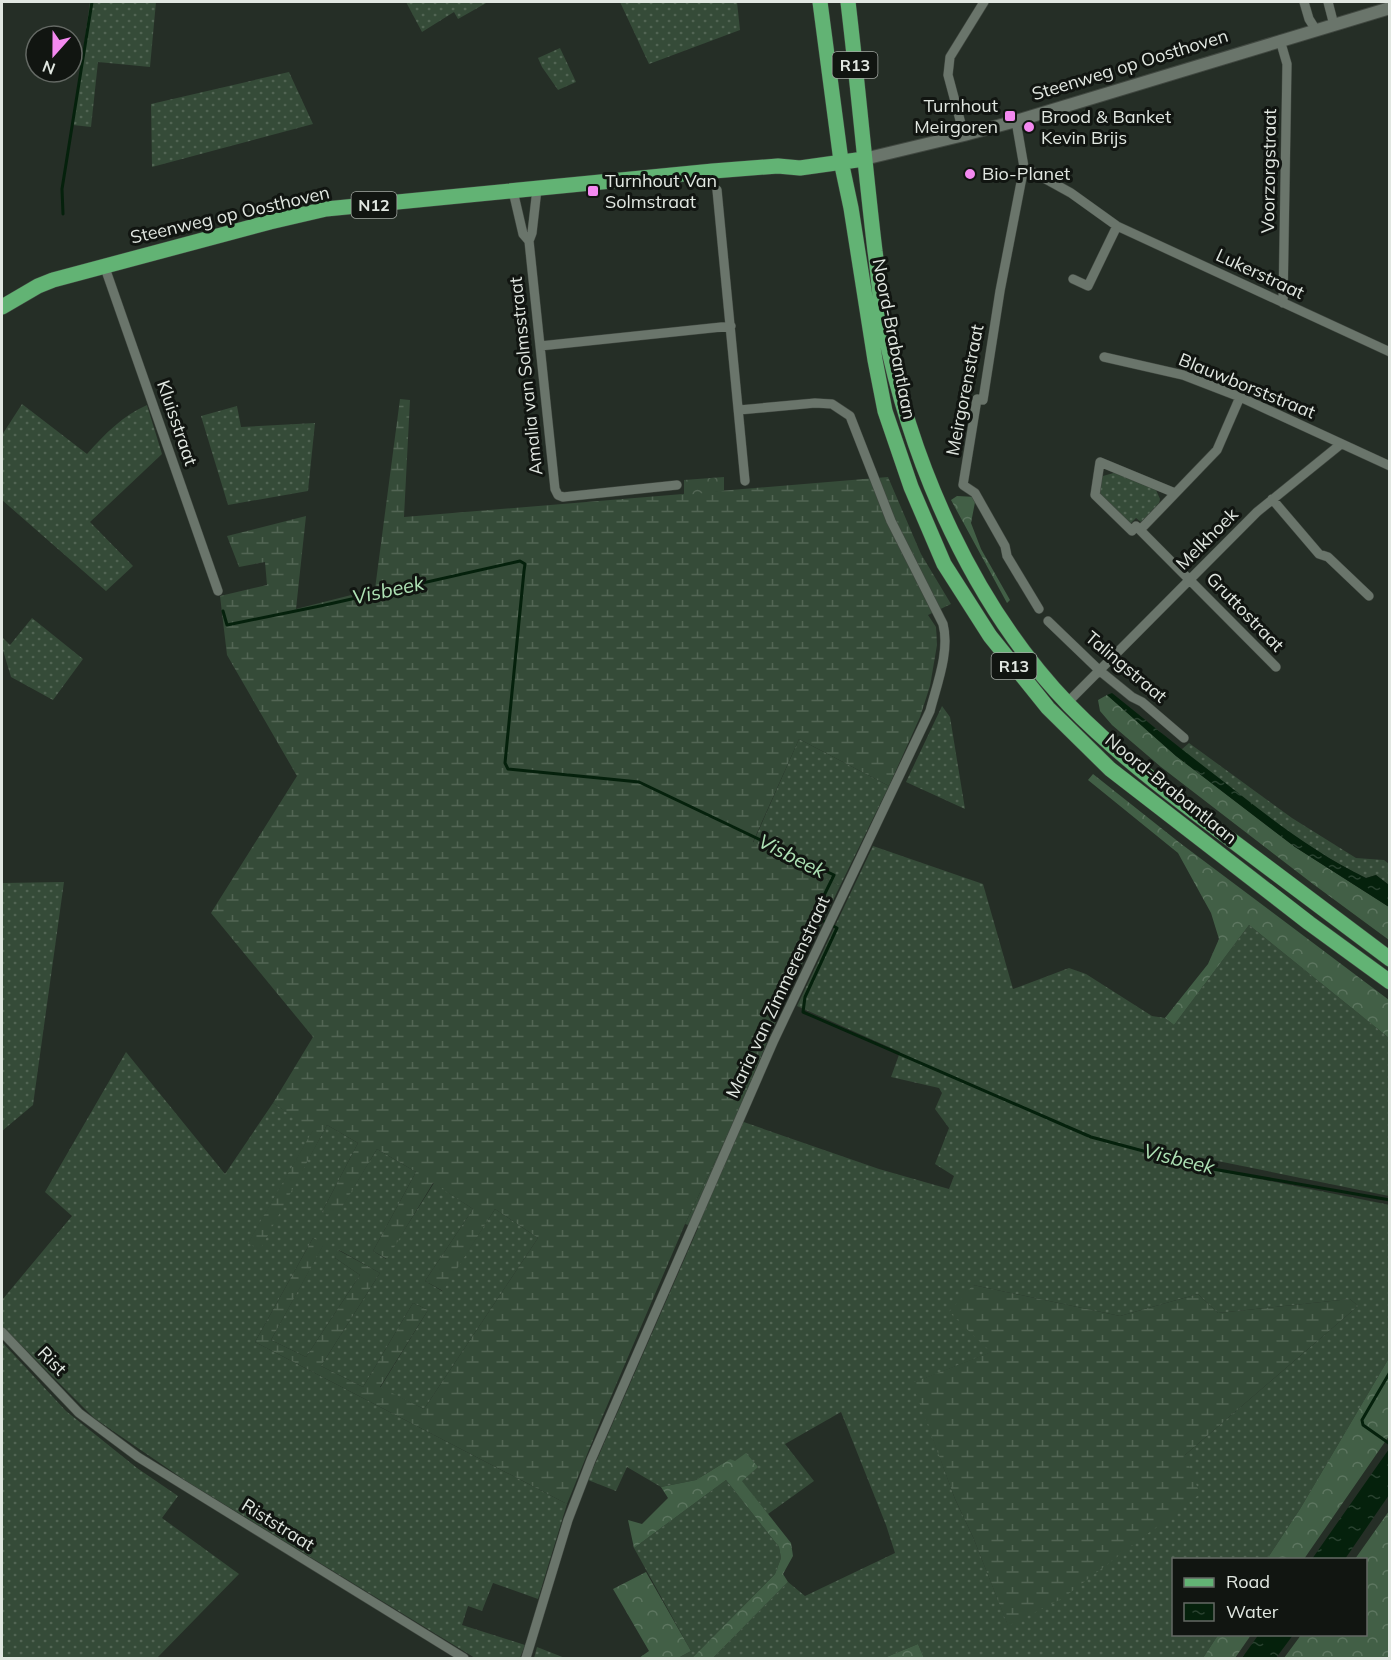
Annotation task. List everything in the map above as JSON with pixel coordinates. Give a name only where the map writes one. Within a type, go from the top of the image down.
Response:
[{"type":"main road","name":"Noord-Brabantlaan","points":[[820,2],[841,161],[885,411],[911,487],[944,564],[990,636],[1048,708],[1110,769],[1389,982]]},
{"type":"main road","name":"Noord-Brabantlaan","points":[[848,2],[885,329],[899,392],[939,506],[962,553],[1002,622],[1067,703],[1095,731],[1160,786],[1389,959]]},
{"type":"main road","name":"Steenweg op Oosthoven","points":[[104,265],[326,209],[778,165],[800,168],[864,159]]},
{"type":"main road","name":"N12","points":[[2,307],[38,286],[104,265]]},
{"type":"street","points":[[964,135],[948,75],[950,57],[984,2]]},
{"type":"street","points":[[1304,2],[1309,19],[1316,30]]},
{"type":"street","points":[[1328,2],[1334,25]]},
{"type":"street","name":"Steenweg op Oosthoven","points":[[864,159],[1016,121],[1389,8]]},
{"type":"street","name":"Voorzorgstraat","points":[[1280,40],[1287,64],[1282,303]]},
{"type":"street","name":"Meirgorenstraat","points":[[1016,121],[1024,167],[1000,291],[984,400],[977,399],[963,485],[975,493],[1005,546],[1007,556],[1039,609]]},
{"type":"street","name":"Lukerstraat","points":[[1024,167],[1071,193],[1117,226],[1389,352]]},
{"type":"street","name":"Amalia van Solmsstraat","points":[[537,189],[529,242],[555,489],[558,495],[563,496],[677,485]]},
{"type":"street","points":[[717,190],[745,481]]},
{"type":"street","name":"Amalia van Solmsstraat","points":[[513,191],[523,234],[529,242]]},
{"type":"street","points":[[1073,279],[1092,289],[1117,226]]},
{"type":"street","name":"Kluisstraat","points":[[104,265],[218,591]]},
{"type":"street","points":[[540,346],[731,326]]},
{"type":"street","name":"Blauwborststraat","points":[[1104,357],[1183,375],[1240,397],[1341,444]]},
{"type":"street","points":[[1140,530],[1217,450],[1240,397]]},
{"type":"street","name":"Maria van Zimmerenstraat","points":[[526,1659],[568,1520],[591,1460],[774,1040],[930,711],[946,636],[943,624],[891,521],[850,416],[832,404],[815,403],[739,410]]},
{"type":"street","points":[[1341,444],[1389,466]]},
{"type":"street","name":"Melkhoek","points":[[1067,703],[1257,512],[1341,444]]},
{"type":"street","name":"Gruttostraat","points":[[1175,493],[1100,462],[1095,495],[1132,531],[1136,526],[1276,667]]},
{"type":"street","points":[[1272,499],[1319,554],[1328,558],[1369,596]]},
{"type":"street","name":"Talingstraat","points":[[1048,621],[1100,671],[1132,697],[1142,702],[1184,738]]},
{"type":"street","name":"Rist","points":[[2,1332],[79,1413]]},
{"type":"street","name":"Riststraat","points":[[79,1413],[138,1457],[464,1659]]},
{"type":"green space","points":[[90,2],[156,2],[150,67],[98,62],[91,127],[73,125],[79,84],[84,84],[84,45]]},
{"type":"green space","points":[[406,2],[488,2],[458,19],[454,12],[422,32]]},
{"type":"green space","points":[[620,2],[737,2],[740,30],[649,64]]},
{"type":"green space","points":[[560,48],[576,82],[558,90],[538,58]]},
{"type":"green space","points":[[289,72],[313,124],[152,167],[151,104]]},
{"type":"green space","points":[[400,399],[410,400],[404,517],[888,477],[921,554],[951,604],[928,615],[936,627],[937,645],[930,686],[920,717],[889,786],[799,739],[753,842],[840,886],[787,995],[735,1119],[685,1224],[567,1504],[255,1342],[313,1238],[324,1244],[271,1340],[306,1357],[360,1275],[335,1258],[338,1250],[380,1273],[321,1366],[363,1387],[413,1303],[428,1310],[380,1387],[424,1409],[538,1238],[495,1209],[443,1291],[425,1281],[473,1209],[433,1183],[387,1259],[373,1251],[416,1172],[377,1149],[335,1219],[322,1212],[358,1143],[327,1125],[260,1250],[248,1243],[313,1130],[273,1103],[313,1037],[211,913],[297,776],[227,655],[220,596],[267,585],[265,562],[239,567],[227,536],[306,516],[296,609],[375,589]]},
{"type":"green space","points":[[22,404],[87,454],[122,420],[147,405],[162,454],[90,522],[133,566],[106,591],[2,500],[2,435]]},
{"type":"green space","points":[[237,406],[241,427],[315,423],[308,491],[228,505],[201,416]]},
{"type":"green space","points":[[1117,472],[1156,490],[1160,499],[1159,503],[1141,522],[1136,518],[1130,524],[1100,494],[1099,485],[1103,476]]},
{"type":"green space","points":[[724,477],[724,491],[684,495],[684,480]]},
{"type":"green space","points":[[957,496],[976,497],[971,523],[981,549],[1010,600],[1007,603],[951,500]]},
{"type":"green space","points":[[32,618],[83,659],[53,700],[11,677],[2,647],[2,637],[10,645]]},
{"type":"green space","points":[[1107,695],[1176,756],[1295,847],[1389,907],[1389,940],[1161,767],[1112,725],[1100,711],[1098,700]]},
{"type":"green space","points":[[942,706],[950,717],[965,809],[906,782]]},
{"type":"green space","points":[[799,739],[889,786],[840,886],[753,843]]},
{"type":"green space","points":[[1189,743],[1292,818],[1356,858],[1384,860],[1389,864],[1389,885],[1376,875],[1366,878],[1341,865],[1293,835],[1181,750]]},
{"type":"green space","points":[[1093,774],[1180,843],[1389,1000],[1389,1038],[1249,925],[1174,1025],[1165,1018],[1208,964],[1219,939],[1211,913],[1178,853],[1088,780]]},
{"type":"green space","points":[[873,846],[983,884],[1013,989],[1069,968],[1086,974],[1152,1016],[1165,1018],[1174,1025],[1249,925],[1389,1038],[1389,1196],[1198,1157],[1195,1166],[1390,1205],[1389,1358],[1300,1509],[1268,1558],[1172,1558],[1172,1636],[1217,1636],[1203,1658],[924,1658],[918,1644],[884,1658],[713,1658],[788,1582],[805,1596],[895,1553],[841,1412],[785,1444],[814,1481],[768,1514],[741,1480],[735,1462],[730,1459],[696,1480],[661,1487],[627,1467],[616,1491],[588,1480],[698,1228],[685,1224],[735,1119],[879,1169],[949,1189],[954,1176],[935,1164],[949,1128],[935,1109],[942,1093],[939,1088],[891,1077],[900,1052],[797,1006]],"holes":[[[973,1285],[1120,1316],[1198,1294],[1218,1313],[1350,1299],[1358,1306],[1185,1455],[1008,1625],[973,1537],[955,1499],[913,1383],[992,1352]]]},
{"type":"green space","points":[[64,882],[33,1105],[2,1131],[2,883]]},
{"type":"green space","points":[[126,1052],[225,1174],[273,1103],[314,1129],[249,1242],[259,1249],[327,1125],[358,1143],[322,1212],[335,1218],[377,1149],[416,1172],[373,1251],[386,1259],[434,1183],[473,1209],[425,1281],[442,1291],[495,1209],[538,1238],[424,1409],[380,1388],[428,1310],[413,1303],[363,1387],[321,1366],[380,1273],[339,1250],[335,1258],[360,1275],[306,1357],[271,1340],[323,1245],[313,1238],[255,1342],[567,1504],[538,1599],[493,1583],[482,1611],[468,1606],[462,1625],[525,1645],[520,1658],[475,1658],[186,1481],[94,1418],[2,1326],[2,1300],[72,1216],[45,1192]]},
{"type":"green space","points":[[973,1285],[1120,1316],[1198,1294],[1218,1313],[1350,1299],[1358,1306],[1185,1455],[1200,1494],[1063,1598],[1008,1626],[973,1537],[955,1499],[912,1383],[991,1352],[949,1312]]},
{"type":"green space","points":[[2,1342],[66,1411],[137,1468],[178,1496],[162,1518],[239,1574],[157,1658],[2,1658]]},
{"type":"green space","points":[[1389,1358],[1389,1436],[1305,1558],[1268,1558],[1300,1509]]},
{"type":"green space","points":[[746,1453],[758,1467],[742,1481],[791,1543],[793,1556],[783,1574],[788,1582],[713,1658],[692,1658],[775,1574],[781,1558],[779,1547],[726,1480],[634,1548],[628,1520],[642,1524],[668,1498],[661,1487],[696,1480],[730,1459],[735,1461]]},
{"type":"green space","points":[[726,1480],[779,1547],[781,1558],[775,1574],[692,1658],[678,1658],[691,1651],[634,1548]]},
{"type":"green space","points":[[1389,1511],[1389,1658],[1284,1658],[1300,1636],[1367,1636],[1367,1558],[1356,1558]]},
{"type":"green space","points":[[646,1572],[691,1651],[678,1658],[639,1658],[649,1651],[613,1589]]},
{"type":"green space","points":[[1217,1636],[1250,1636],[1235,1658],[1203,1658]]},
{"type":"green space","points":[[918,1644],[924,1658],[884,1658]]},
{"type":"green space","points":[[537,1647],[565,1658],[534,1658]]},
{"type":"water","points":[[1112,693],[1294,835],[1347,869],[1366,878],[1376,875],[1389,885],[1389,907],[1295,847],[1176,756],[1107,695]]},
{"type":"water","points":[[1389,1449],[1389,1495],[1346,1558],[1313,1558]]},
{"type":"water","points":[[1258,1636],[1292,1636],[1276,1658],[1242,1658]]},
{"type":"waterway","points":[[63,214],[62,189],[92,2]]},
{"type":"waterway","name":"Visbeek","points":[[223,611],[227,625],[520,561],[525,564],[505,763],[508,769],[639,782],[834,875],[814,916],[837,928],[805,997],[803,1012],[1091,1137],[1207,1168],[1390,1200]]},
{"type":"waterway","name":"Visbeek","points":[[1390,1372],[1362,1420],[1363,1425],[1390,1444]]},
{"type":"place","name":"Turnhout Meirgoren","points":[[1010,116]]},
{"type":"place","name":"Brood & Banket Kevin Brijs","points":[[1029,127]]},
{"type":"place","name":"Bio-Planet","points":[[970,174]]},
{"type":"place","name":"Turnhout Van Solmstraat","points":[[593,191]]}]
